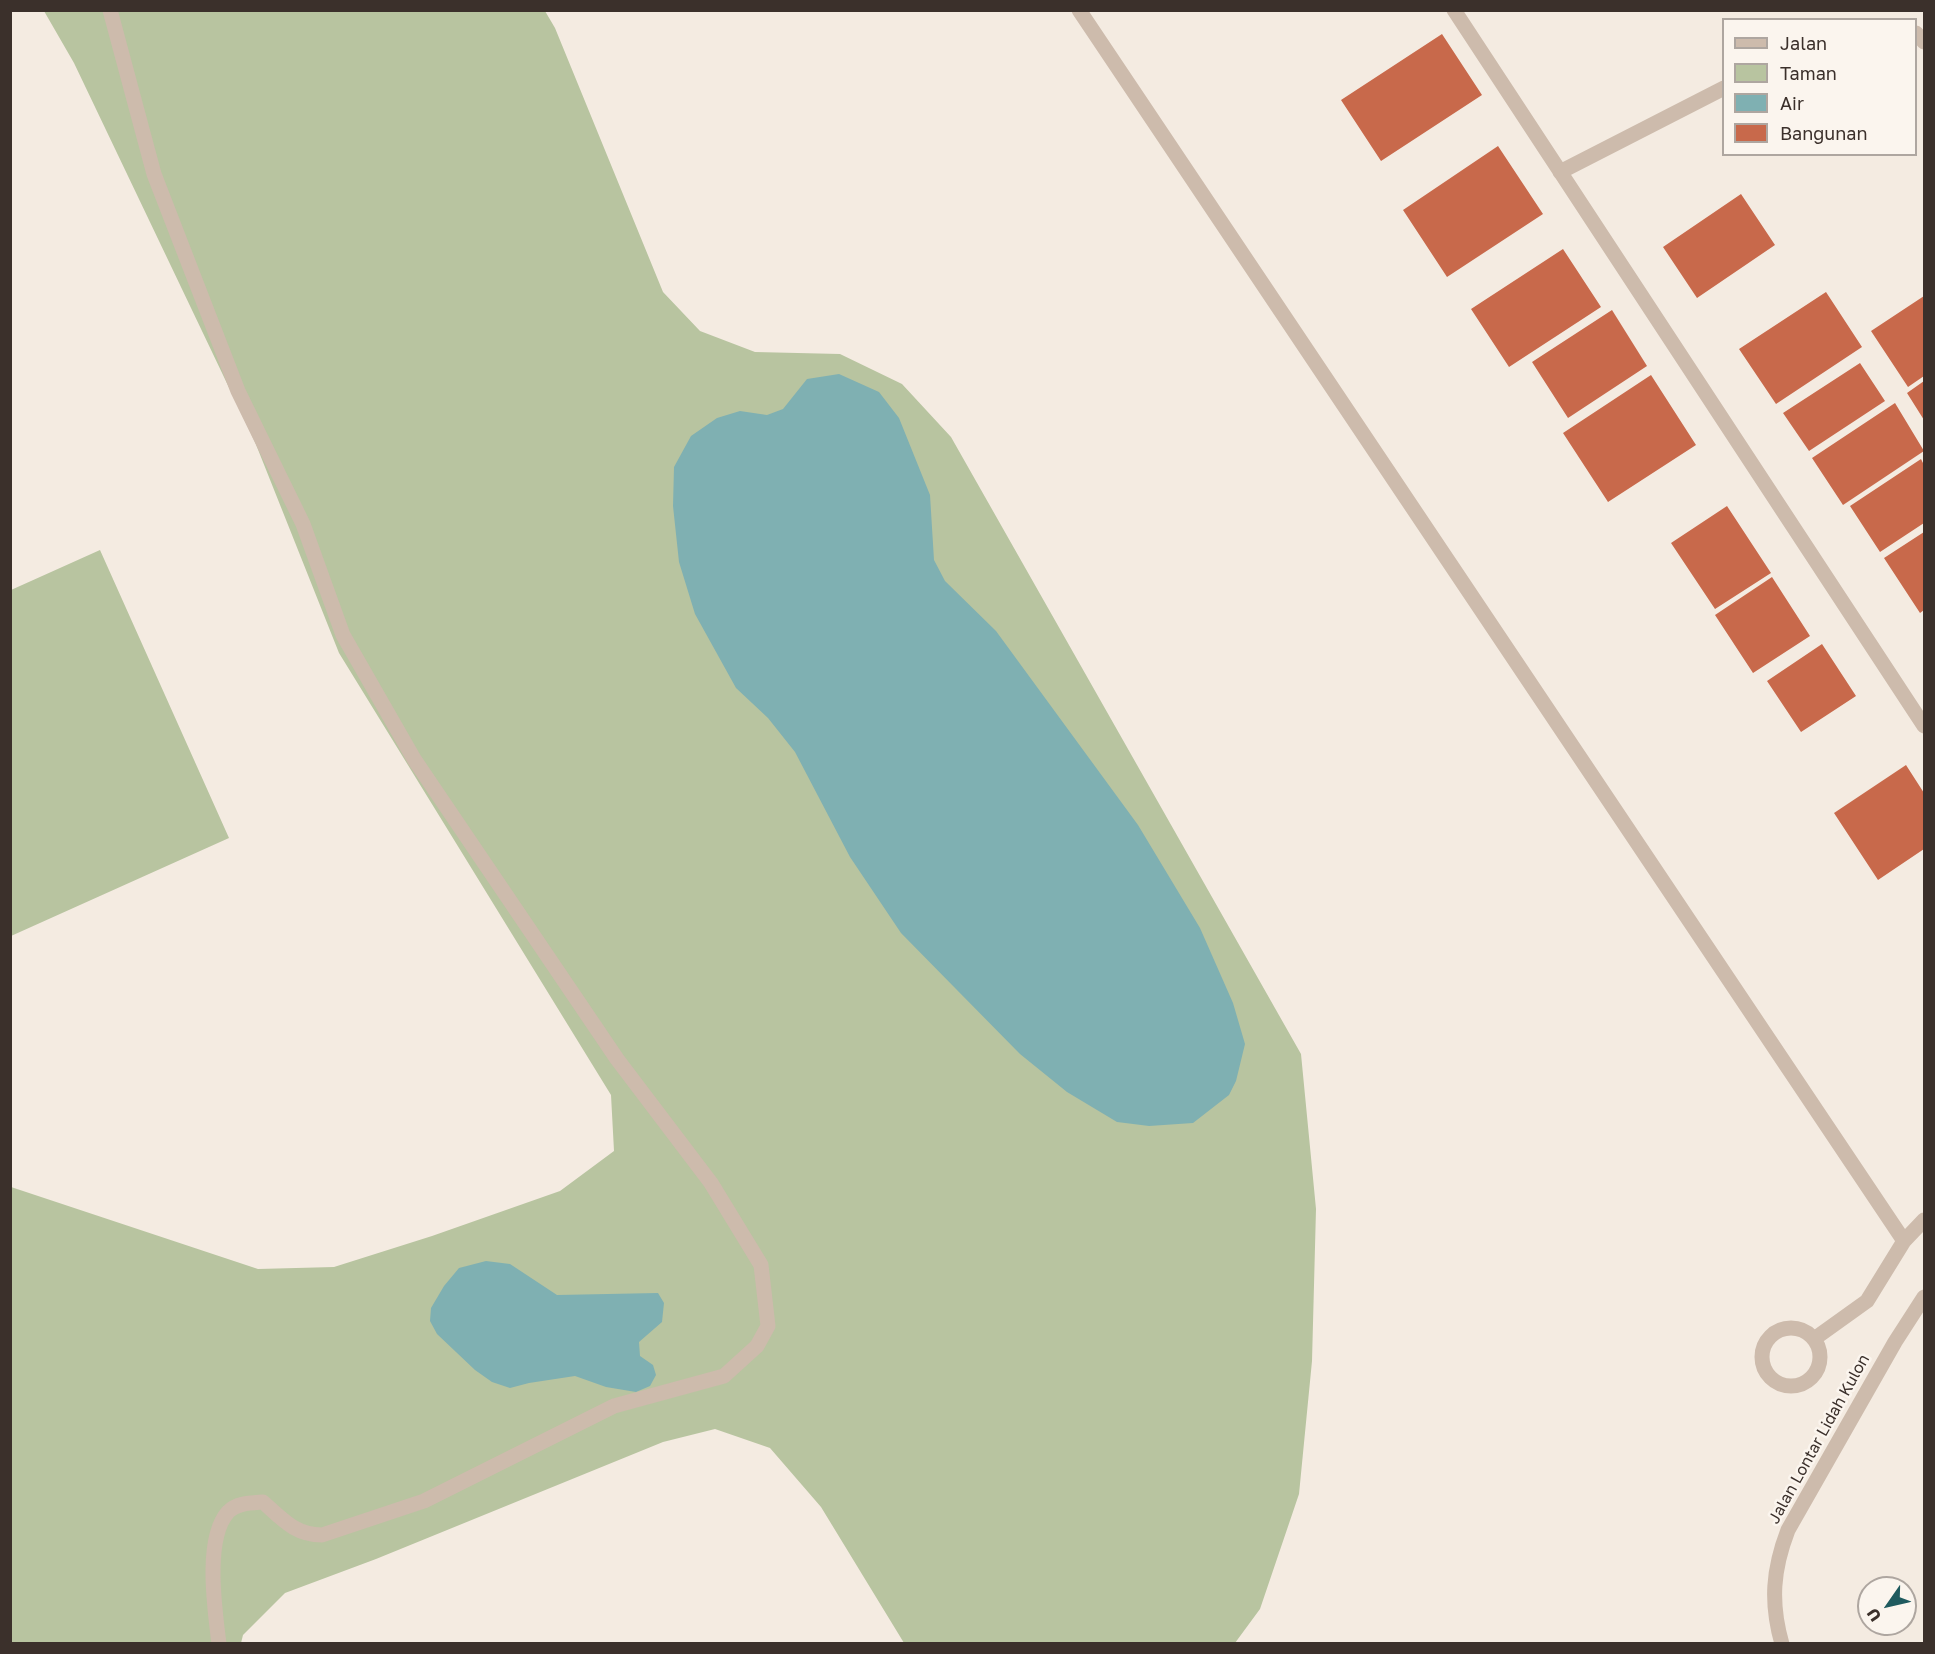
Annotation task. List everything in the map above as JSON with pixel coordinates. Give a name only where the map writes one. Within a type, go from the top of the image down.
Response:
[{"type":"street","points":[[110,10],[154,174],[238,391],[303,524],[343,635],[414,759],[617,1059],[717,1193],[761,1265],[768,1326],[757,1346],[724,1376],[614,1406],[424,1501],[401,1509],[322,1536],[297,1531],[263,1502],[244,1503],[229,1511],[218,1527],[213,1564],[219,1644]]},
{"type":"street","points":[[1079,10],[1904,1241]]},
{"type":"street","points":[[1454,10],[1924,726]]},
{"type":"street","points":[[1560,172],[1722,89]]},
{"type":"street","points":[[1814,1339],[1866,1301],[1904,1241],[1924,1220]]},
{"type":"street","name":"Jalan Lontar Lidah Kulon","points":[[1782,1644],[1773,1587],[1778,1555],[1788,1530],[1895,1342],[1924,1297]]},
{"type":"green space","points":[[44,11],[545,11],[555,28],[663,292],[700,331],[755,352],[840,354],[902,384],[951,437],[1301,1054],[1316,1209],[1312,1361],[1299,1494],[1260,1609],[1235,1643],[904,1643],[821,1507],[770,1448],[715,1429],[663,1442],[376,1559],[285,1593],[243,1635],[241,1643],[11,1644],[11,1187],[258,1269],[334,1267],[432,1236],[560,1191],[614,1151],[611,1095],[339,653],[255,442],[74,63]]},
{"type":"green space","points":[[100,550],[229,838],[11,936],[11,590]]},
{"type":"water","points":[[839,374],[879,392],[899,418],[930,495],[934,560],[945,581],[996,631],[1138,825],[1200,928],[1233,1003],[1245,1044],[1236,1081],[1229,1095],[1193,1123],[1149,1126],[1117,1122],[1067,1092],[1020,1054],[901,933],[850,857],[795,752],[768,718],[736,688],[695,614],[679,562],[673,506],[674,467],[691,436],[717,418],[740,411],[767,415],[783,409],[807,379]]},
{"type":"water","points":[[486,1261],[510,1264],[557,1295],[658,1293],[664,1303],[662,1322],[639,1342],[640,1356],[653,1365],[656,1375],[650,1386],[636,1392],[606,1387],[575,1376],[510,1388],[492,1382],[475,1370],[437,1334],[430,1321],[431,1308],[444,1286],[459,1268]]},
{"type":"building","points":[[1442,34],[1482,95],[1381,161],[1341,100]]},
{"type":"building","points":[[1498,146],[1543,214],[1447,277],[1403,210]]},
{"type":"building","points":[[1741,194],[1775,245],[1697,298],[1663,247]]},
{"type":"building","points":[[1563,249],[1601,307],[1509,367],[1471,309]]},
{"type":"building","points":[[1826,292],[1862,347],[1776,404],[1739,349]]},
{"type":"building","points":[[1924,296],[1924,376],[1908,387],[1871,331]]},
{"type":"building","points":[[1612,310],[1647,366],[1568,418],[1532,362]]},
{"type":"building","points":[[1860,363],[1885,401],[1809,451],[1783,413]]},
{"type":"building","points":[[1651,375],[1696,445],[1608,502],[1563,433]]},
{"type":"building","points":[[1924,381],[1924,420],[1907,393]]},
{"type":"building","points":[[1895,403],[1924,451],[1843,505],[1812,458]]},
{"type":"building","points":[[1921,459],[1924,465],[1924,523],[1880,552],[1850,506]]},
{"type":"building","points":[[1727,506],[1771,573],[1715,609],[1671,543]]},
{"type":"building","points":[[1924,532],[1924,610],[1920,613],[1884,558]]},
{"type":"building","points":[[1772,577],[1810,636],[1753,673],[1715,615]]},
{"type":"building","points":[[1822,644],[1856,696],[1801,732],[1767,681]]},
{"type":"building","points":[[1906,765],[1924,793],[1924,849],[1878,880],[1834,813]]}]
